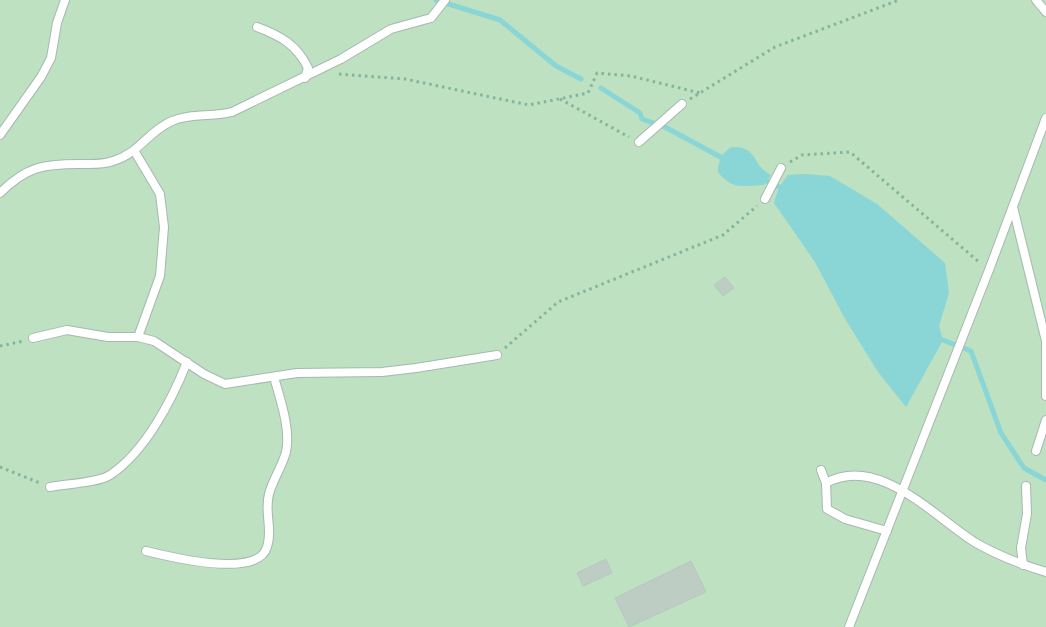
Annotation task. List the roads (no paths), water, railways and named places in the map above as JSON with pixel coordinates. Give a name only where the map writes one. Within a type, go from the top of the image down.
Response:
[{"type":"lane","points":[[0,135],[42,77],[51,58],[57,23],[65,0]]},
{"type":"lane","points":[[0,193],[17,178],[35,167],[98,164],[126,157],[135,152],[145,139],[173,120],[218,116],[232,112],[314,74],[391,29],[434,16],[445,0]]},
{"type":"lane","points":[[1036,0],[1046,12]]},
{"type":"lane","points":[[257,27],[285,39],[295,48],[308,68],[305,78]]},
{"type":"lane","points":[[639,142],[682,104]]},
{"type":"lane","points":[[849,627],[989,270],[1046,118]]},
{"type":"lane","points":[[135,152],[160,194],[164,226],[160,276],[138,337]]},
{"type":"lane","points":[[765,199],[781,168]]},
{"type":"lane","points":[[1013,207],[1046,341],[1046,396]]},
{"type":"lane","points":[[33,338],[67,330],[108,337],[138,337],[154,341],[225,384],[297,373],[382,372],[497,355]]},
{"type":"lane","points":[[50,487],[109,476],[140,448],[167,406],[187,362]]},
{"type":"lane","points":[[146,551],[184,560],[237,564],[259,559],[267,549],[270,532],[266,510],[268,496],[286,449],[286,429],[274,377]]},
{"type":"lane","points":[[1036,451],[1046,420]]},
{"type":"lane","points":[[822,470],[826,484],[825,499],[827,509],[834,514],[887,531]]},
{"type":"lane","points":[[826,484],[838,477],[853,474],[868,476],[892,486],[928,507],[976,543],[1023,565],[1046,572]]},
{"type":"lane","points":[[1023,565],[1022,548],[1027,514],[1026,486]]},
{"type":"water","points":[[731,147],[740,148],[751,153],[760,166],[771,175],[764,185],[738,186],[723,178],[718,172],[719,164],[725,152]]},
{"type":"water","points":[[788,175],[830,176],[877,204],[945,263],[949,293],[939,326],[943,340],[906,407],[878,372],[844,317],[815,262],[774,203],[779,187]]},
{"type":"waterway","points":[[436,0],[500,20],[556,66],[581,79]]},
{"type":"waterway","points":[[601,88],[640,113],[642,119],[665,127],[726,160]]},
{"type":"waterway","points":[[761,178],[779,187]]},
{"type":"waterway","points":[[943,340],[971,351],[1001,433],[1024,468],[1046,480]]}]
